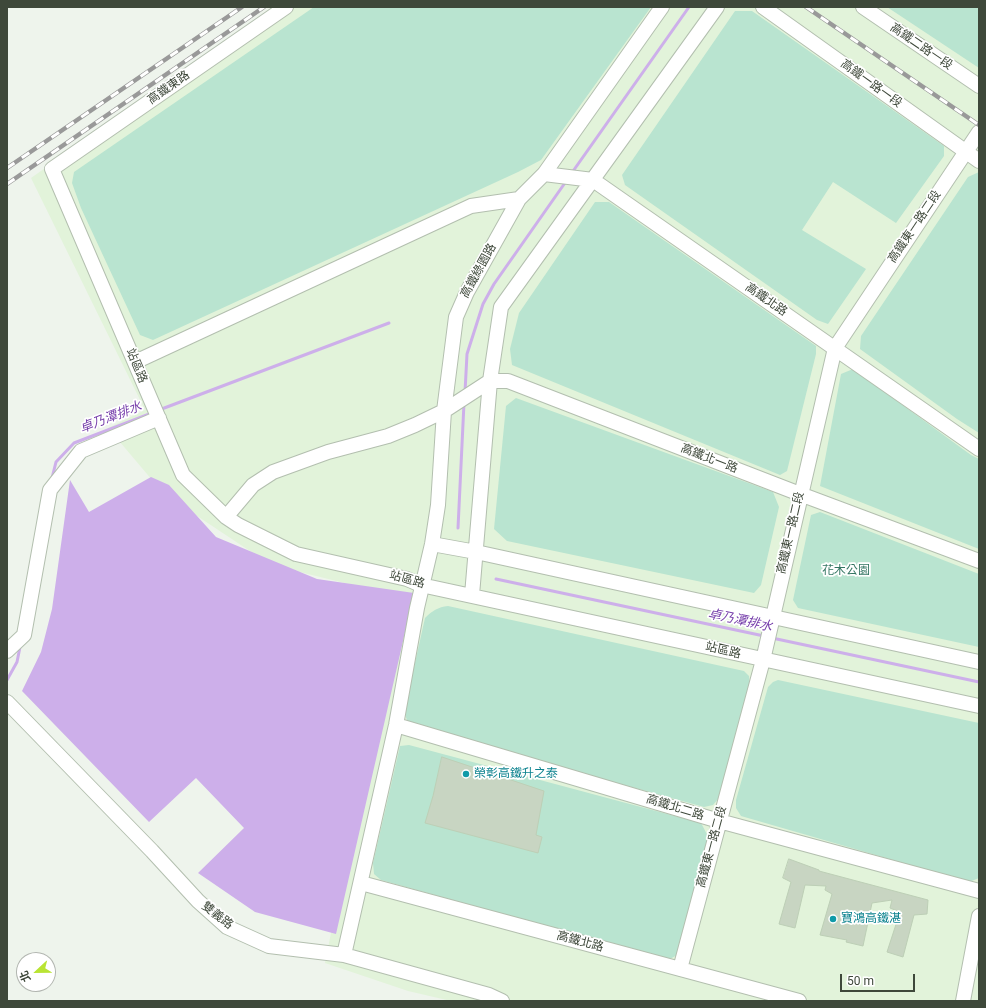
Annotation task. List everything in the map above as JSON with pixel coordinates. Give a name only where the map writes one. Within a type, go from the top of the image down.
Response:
[{"type":"street","name":"高鐵東路","points":[[52,169],[286,7]]},
{"type":"street","name":"高鐵綠園路","points":[[344,955],[396,725],[422,585],[432,544],[438,505],[444,411],[456,317],[467,292],[519,199],[544,174],[662,7]]},
{"type":"street","points":[[472,595],[490,382],[501,307],[717,7]]},
{"type":"street","name":"高鐵一路一段","points":[[763,7],[979,161]]},
{"type":"street","name":"高鐵二路一段","points":[[863,7],[979,86]]},
{"type":"street","name":"高鐵東一路二段","points":[[680,969],[763,660],[800,494],[835,348],[979,132]]},
{"type":"street","name":"站區路","points":[[52,169],[183,475],[226,517],[238,525],[296,554],[407,579],[422,585],[979,706]]},
{"type":"street","name":"高鐵北路","points":[[544,174],[593,180],[979,448]]},
{"type":"street","points":[[135,362],[471,206],[519,199]]},
{"type":"street","name":"高鐵北一路","points":[[490,382],[508,381],[800,494],[979,561]]},
{"type":"street","points":[[226,517],[253,485],[273,472],[328,452],[388,436],[415,426],[444,411],[490,382]]},
{"type":"street","points":[[7,651],[24,635],[50,490],[81,451],[157,414]]},
{"type":"street","points":[[432,544],[476,552],[772,618],[979,662]]},
{"type":"street","name":"雙義路","points":[[7,702],[152,851],[198,901],[227,927],[269,946],[344,955],[489,995],[502,1001]]},
{"type":"street","name":"高鐵北二路","points":[[396,725],[719,821],[979,891]]},
{"type":"street","name":"高鐵北路","points":[[361,883],[799,1001]]},
{"type":"street","points":[[963,1001],[979,916]]},
{"type":"shaded area","points":[[273,7],[979,7],[979,1001],[451,1001],[408,991],[325,963],[398,596],[271,565],[164,494],[108,428],[145,410],[31,178]]},
{"type":"shaded area","points":[[151,477],[169,485],[216,537],[317,579],[414,593],[336,934],[255,912],[198,873],[244,828],[196,778],[149,822],[22,691],[41,652],[52,609],[70,480],[89,512]]},
{"type":"green space","points":[[314,7],[651,7],[541,160],[518,172],[153,340],[140,335],[81,208],[72,183],[74,172]]},
{"type":"green space","points":[[887,7],[979,7],[979,68]]},
{"type":"green space","points":[[735,11],[752,11],[944,146],[944,156],[896,223],[833,182],[802,230],[866,269],[828,324],[817,320],[625,185],[622,175]]},
{"type":"green space","points":[[979,172],[979,433],[957,419],[860,349],[861,336],[968,177]]},
{"type":"green space","points":[[595,202],[609,202],[816,346],[816,354],[787,471],[780,475],[512,365],[510,349],[519,313]]},
{"type":"green space","points":[[853,369],[971,455],[979,459],[979,549],[820,486],[841,374]]},
{"type":"green space","points":[[516,398],[773,492],[779,507],[761,585],[754,593],[507,541],[494,529],[506,406]]},
{"type":"green space","name":"花木公園","points":[[820,512],[979,574],[979,647],[798,608],[793,600],[811,515]]},
{"type":"green space","points":[[448,606],[744,671],[749,676],[750,687],[718,799],[713,805],[704,807],[414,727],[407,720],[404,712],[425,618],[435,610]]},
{"type":"green space","points":[[778,680],[979,723],[979,878],[969,882],[741,816],[736,808],[736,800],[768,687],[773,682]]},
{"type":"green space","points":[[409,745],[701,823],[710,840],[681,953],[668,960],[381,880],[374,874],[373,863],[400,746]]},
{"type":"building","points":[[442,757],[544,791],[536,835],[542,837],[538,853],[425,823]]},
{"type":"building","points":[[789,859],[819,871],[928,900],[927,914],[914,915],[903,957],[887,952],[900,912],[890,908],[892,900],[872,903],[863,946],[846,942],[847,940],[820,935],[832,894],[825,890],[826,886],[805,885],[795,928],[779,924],[791,882],[783,878]]},
{"type":"waterway","points":[[571,174],[689,7]]},
{"type":"waterway","points":[[465,392],[467,354],[483,304],[494,284],[567,180]]},
{"type":"waterway","name":"卓乃潭排水","points":[[159,410],[389,323]]},
{"type":"waterway","points":[[458,528],[464,403]]},
{"type":"waterway","name":"卓乃潭排水","points":[[52,478],[56,462],[74,443],[152,413]]},
{"type":"waterway","name":"卓乃潭排水","points":[[496,579],[764,636]]},
{"type":"waterway","name":"卓乃潭排水","points":[[772,638],[979,682]]},
{"type":"waterway","name":"卓乃潭排水","points":[[7,680],[17,662],[20,647]]},
{"type":"railway","points":[[7,168],[242,7]]},
{"type":"railway","points":[[7,184],[264,7]]},
{"type":"railway","points":[[806,7],[979,125]]},
{"type":"place","name":"榮彰高鐵升之泰","points":[[466,774]]},
{"type":"place","name":"寶鴻高鐵湛","points":[[833,919]]}]
